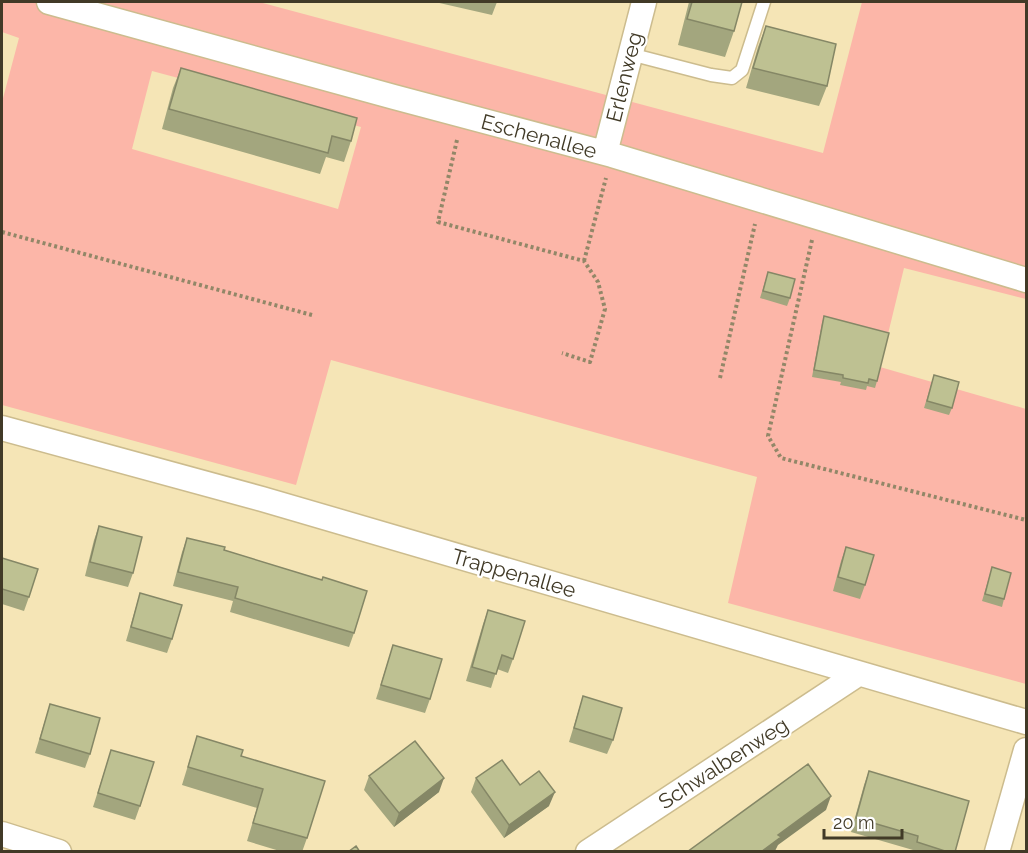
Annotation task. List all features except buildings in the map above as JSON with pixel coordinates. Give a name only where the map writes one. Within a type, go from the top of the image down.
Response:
[{"type":"street","name":"Eschenallee","points":[[49,2],[462,116],[609,154],[1026,280]]},
{"type":"street","name":"Erlenweg","points":[[609,154],[630,54],[644,2]]},
{"type":"street","name":"Trappenallee","points":[[2,428],[262,499],[1026,722]]},
{"type":"street","name":"Schwalbenweg","points":[[588,852],[858,674]]},
{"type":"street","points":[[997,852],[1026,750]]},
{"type":"street","points":[[2,834],[59,852]]},
{"type":"lane","points":[[630,54],[717,77],[732,78],[742,70],[764,2]]},
{"type":"path","points":[[462,116],[438,222],[584,261],[598,282],[605,309],[590,362],[562,353]]},
{"type":"path","points":[[584,261],[609,154]]},
{"type":"path","points":[[720,378],[761,200]]},
{"type":"path","points":[[817,217],[768,436],[781,458],[1026,520]]},
{"type":"path","points":[[2,232],[312,315]]},
{"type":"shaded area","points":[[2,2],[259,2],[823,153],[862,2],[1026,2],[1026,299],[904,268],[880,367],[1026,409],[1026,684],[728,603],[757,477],[331,360],[296,485],[2,405],[2,102],[19,38],[2,32]],"holes":[[[152,71],[361,127],[338,209],[132,149]]]}]
